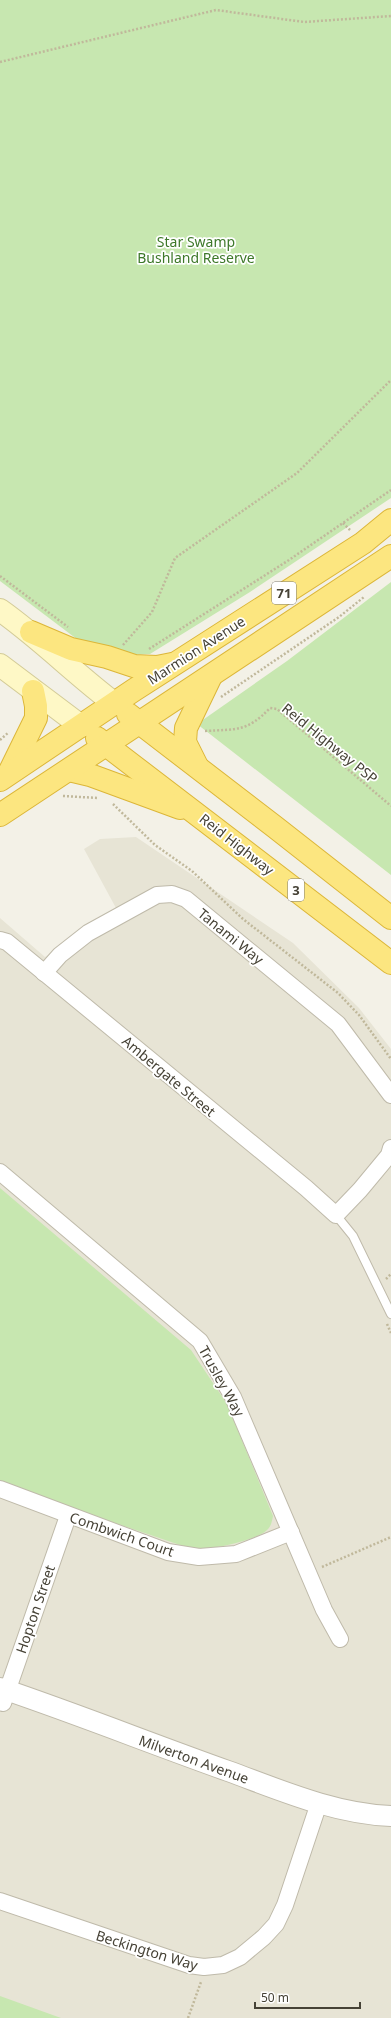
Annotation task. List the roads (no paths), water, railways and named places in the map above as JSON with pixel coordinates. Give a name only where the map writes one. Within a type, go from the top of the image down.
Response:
[{"type":"highway","name":"Marmion Avenue","points":[[4,777],[363,543],[391,520]]},
{"type":"highway","name":"71","points":[[0,816],[391,556]]},
{"type":"highway","points":[[31,632],[71,649],[107,657],[134,666],[156,667],[176,664]]},
{"type":"highway","points":[[198,767],[185,742],[186,728],[211,676]]},
{"type":"highway","points":[[4,777],[36,718],[36,706],[33,691]]},
{"type":"highway","points":[[115,704],[391,918]]},
{"type":"highway","name":"Reid Highway","points":[[81,726],[201,816],[391,963]]},
{"type":"highway","points":[[69,770],[90,775],[201,816]]},
{"type":"main road","points":[[0,610],[31,632],[89,684],[115,704]]},
{"type":"main road","points":[[0,665],[81,726]]},
{"type":"street","name":"Tanami Way","points":[[44,973],[60,955],[88,933],[157,895],[172,894],[186,900],[338,1024],[391,1095]]},
{"type":"street","name":"Ambergate Street","points":[[0,940],[7,942],[306,1188],[336,1215]]},
{"type":"street","points":[[336,1215],[360,1190],[389,1154],[391,1148]]},
{"type":"street","name":"Trusley Way","points":[[0,1172],[200,1341],[233,1396],[324,1610],[340,1639]]},
{"type":"street","name":"Combwich Court","points":[[0,1490],[168,1552],[199,1557],[236,1554],[292,1532]]},
{"type":"street","name":"Hopton Street","points":[[2,1696],[68,1516]]},
{"type":"street","name":"Milverton Avenue","points":[[2,1696],[244,1777],[366,1827],[391,1828]]},
{"type":"street","name":"Milverton Avenue","points":[[317,1808],[391,1816]]},
{"type":"street","name":"Beckington Way","points":[[0,1901],[189,1965],[204,1967],[223,1965],[240,1958],[264,1937],[276,1924],[285,1905],[317,1808]]},
{"type":"lane","points":[[336,1215],[353,1236],[391,1314]]},
{"type":"park label","name":"Star Swamp Bushland Reserve","points":[[196,250]]}]
